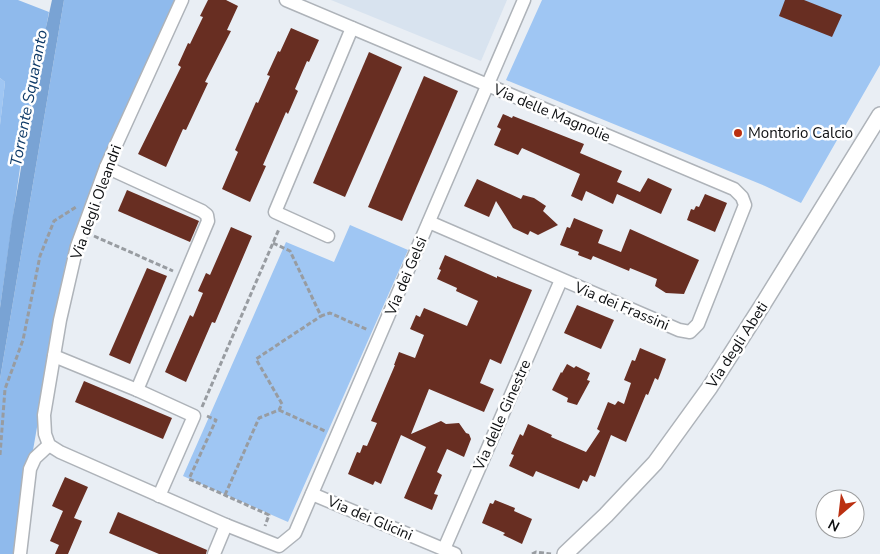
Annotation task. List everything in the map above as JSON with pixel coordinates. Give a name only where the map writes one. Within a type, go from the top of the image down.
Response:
[{"type":"street","name":"Via degli Oleandri","points":[[49,445],[45,434],[44,414],[62,311],[82,231],[106,167],[182,0]]},
{"type":"street","name":"Via delle Magnolie","points":[[286,0],[734,189],[742,197],[745,206]]},
{"type":"street","name":"Via dei Gelsi","points":[[226,525],[279,546],[295,533],[524,0]]},
{"type":"street","points":[[328,236],[275,212],[352,28]]},
{"type":"street","name":"Via degli Abeti","points":[[565,554],[606,515],[655,463],[710,387],[880,115]]},
{"type":"street","points":[[106,167],[202,211],[207,215],[208,221],[137,390]]},
{"type":"street","name":"Via dei Frassini","points":[[429,222],[679,330],[690,332],[698,324],[745,206]]},
{"type":"street","name":"Via delle Ginestre","points":[[449,552],[561,280]]},
{"type":"street","points":[[54,356],[194,416],[159,496]]},
{"type":"street","points":[[20,554],[30,469],[35,458],[49,445],[60,452],[226,525],[214,554]]},
{"type":"street","name":"Via dei Glicini","points":[[312,494],[449,552]]},
{"type":"path","points":[[0,455],[5,389],[24,340],[40,256],[54,221],[95,194]]},
{"type":"path","points":[[274,529],[264,527],[269,516],[189,479],[216,420],[200,413],[284,216]]},
{"type":"path","points":[[82,231],[185,276]]},
{"type":"path","points":[[273,243],[290,251],[320,316]]},
{"type":"path","points":[[225,495],[260,418],[279,410],[282,404],[256,359],[320,316],[330,314],[368,330]]},
{"type":"path","points":[[279,410],[325,431],[322,439]]},
{"type":"path","points":[[532,554],[536,552],[551,554]]},
{"type":"shaded area","points":[[0,0],[18,0],[49,12],[22,154],[0,308],[0,125],[5,82],[0,78]]},
{"type":"shaded area","points":[[52,0],[64,0],[0,379],[0,308],[12,221],[41,50]]},
{"type":"shaded area","points":[[64,0],[175,0],[65,266],[15,554],[0,554],[0,379]]},
{"type":"shaded area","points":[[331,0],[507,0],[481,61]]},
{"type":"shaded area","name":"Montorio Calcio","points":[[542,0],[880,0],[880,65],[801,203],[765,186],[506,80]]},
{"type":"shaded area","points":[[0,78],[5,82],[0,125]]},
{"type":"shaded area","points":[[350,225],[408,250],[288,522],[183,476],[286,242],[334,262]]},
{"type":"building","points":[[208,0],[226,0],[238,6],[227,30],[231,31],[205,82],[208,83],[186,130],[183,129],[166,167],[138,154],[181,67],[178,65],[203,17],[200,16]]},
{"type":"building","points":[[785,0],[804,0],[842,15],[832,37],[779,16]]},
{"type":"building","points":[[291,28],[319,40],[309,62],[307,61],[295,89],[298,91],[288,114],[286,112],[263,165],[266,166],[250,202],[222,189],[238,152],[235,150],[256,102],[258,103],[270,76],[267,75]]},
{"type":"building","points":[[369,52],[402,67],[345,197],[313,183]]},
{"type":"building","points":[[424,76],[458,91],[402,221],[368,207]]},
{"type":"building","points":[[503,114],[512,118],[513,116],[584,144],[580,153],[622,171],[617,182],[640,192],[648,178],[672,189],[661,214],[617,194],[613,204],[586,191],[582,201],[571,196],[580,174],[522,148],[518,155],[494,145],[501,129],[497,127]]},
{"type":"building","points":[[477,179],[521,199],[523,195],[534,198],[546,206],[543,211],[558,225],[538,235],[530,231],[528,235],[513,228],[496,201],[489,217],[464,206]]},
{"type":"building","points":[[127,190],[199,221],[190,242],[118,211]]},
{"type":"building","points":[[705,194],[727,203],[715,232],[687,220],[691,209],[694,210],[696,206],[699,207]]},
{"type":"building","points":[[574,218],[603,230],[598,243],[621,252],[630,229],[699,260],[684,294],[666,293],[655,286],[657,279],[630,268],[629,271],[593,256],[591,260],[578,255],[579,252],[560,245],[567,227],[570,228]]},
{"type":"building","points":[[231,227],[252,236],[215,323],[212,322],[186,382],[165,372],[190,315],[193,317],[203,293],[198,291],[206,273],[210,275]]},
{"type":"building","points":[[445,255],[497,278],[497,276],[532,290],[501,364],[490,359],[480,383],[494,389],[484,412],[429,389],[411,434],[441,421],[446,424],[459,423],[471,439],[464,457],[447,449],[437,472],[442,475],[434,494],[438,495],[432,510],[404,498],[426,447],[401,435],[381,484],[375,481],[373,485],[348,474],[357,452],[360,453],[363,445],[367,446],[377,423],[371,421],[399,352],[415,358],[424,335],[410,329],[416,315],[420,317],[424,308],[467,326],[478,301],[456,291],[457,288],[437,279]]},
{"type":"building","points":[[147,268],[167,276],[130,364],[109,355]]},
{"type":"building","points":[[577,305],[614,320],[601,349],[564,333]]},
{"type":"building","points":[[640,348],[666,359],[658,380],[655,378],[648,395],[646,394],[626,442],[611,435],[595,477],[590,475],[587,482],[583,480],[579,489],[536,471],[533,477],[509,466],[514,455],[511,454],[520,434],[523,436],[528,424],[552,435],[551,437],[586,452],[600,431],[597,429],[608,402],[615,405],[618,401],[624,404],[631,383],[624,380],[632,360],[635,361]]},
{"type":"building","points":[[567,364],[590,373],[587,380],[590,381],[577,405],[567,402],[568,398],[552,390]]},
{"type":"building","points":[[84,381],[172,418],[163,439],[75,402]]},
{"type":"building","points":[[65,477],[88,487],[74,518],[82,521],[68,554],[55,554],[59,545],[50,541],[63,511],[52,506]]},
{"type":"building","points":[[495,500],[515,508],[514,511],[532,519],[522,544],[503,535],[505,533],[482,523],[490,503],[493,504]]},
{"type":"building","points":[[118,512],[207,550],[206,554],[159,554],[109,533]]},
{"type":"place","name":"Montorio Calcio","points":[[738,133]]},
{"type":"water label","name":"Torrente Squaranto","points":[[29,98]]}]
